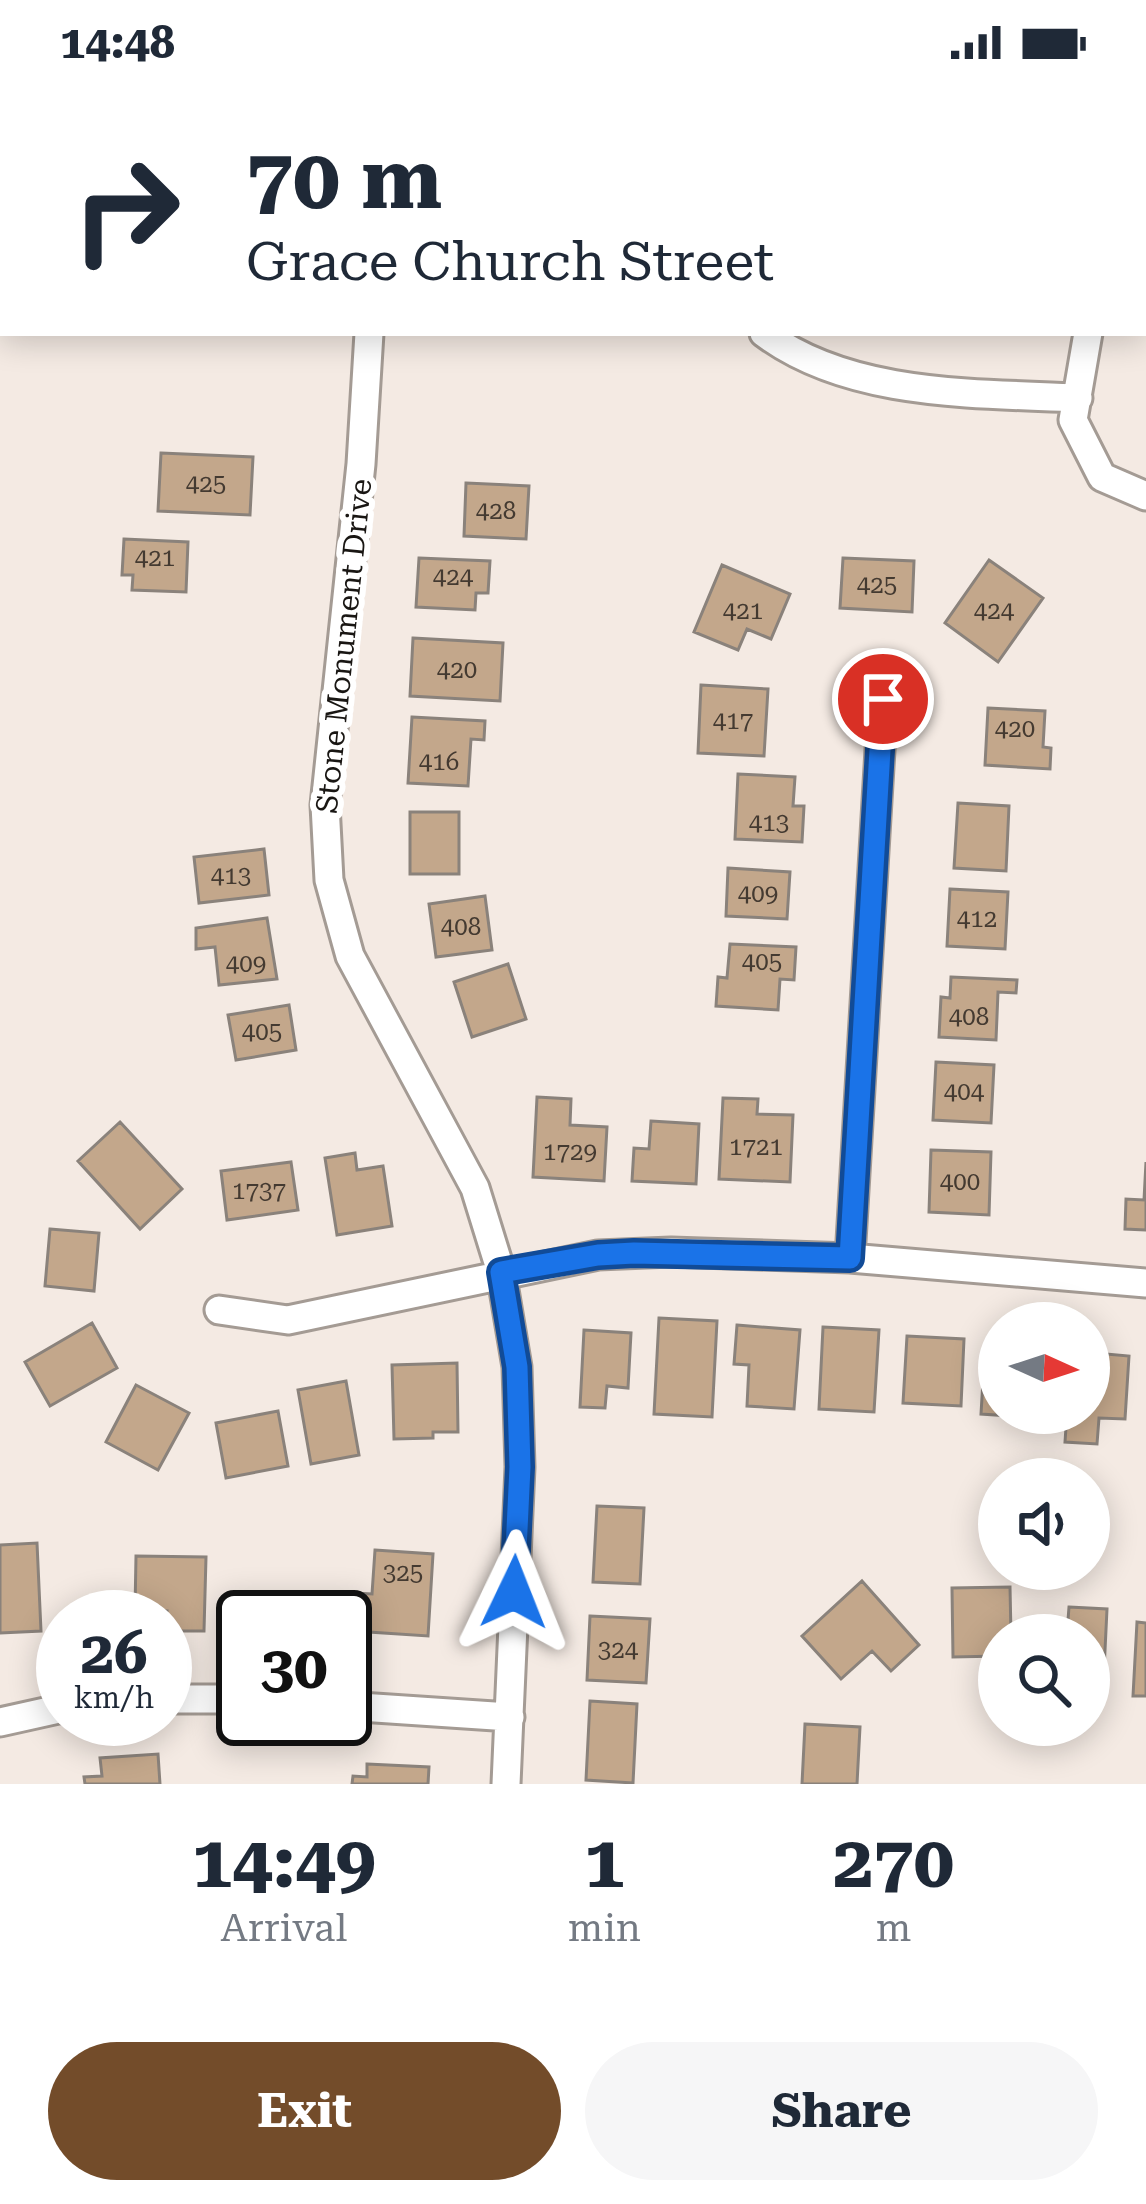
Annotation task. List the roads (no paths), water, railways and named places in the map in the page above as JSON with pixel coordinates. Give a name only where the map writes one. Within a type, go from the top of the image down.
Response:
[{"type":"street","name":"Stone Monument Drive","points":[[369,336],[362,464],[325,805],[328,880],[350,956],[475,1189],[501,1272],[517,1367],[519,1447],[506,1784]]},
{"type":"street","points":[[768,336],[796,357],[878,382],[1078,398]]},
{"type":"street","points":[[1088,336],[1073,420],[1102,477],[1146,496]]},
{"type":"street","points":[[850,1258],[883,699]]},
{"type":"street","points":[[219,1310],[288,1320],[457,1286],[501,1272],[634,1253],[850,1258],[1146,1283]]},
{"type":"street","points":[[372,1708],[509,1718]]},
{"type":"street","points":[[0,1722],[36,1714]]}]
